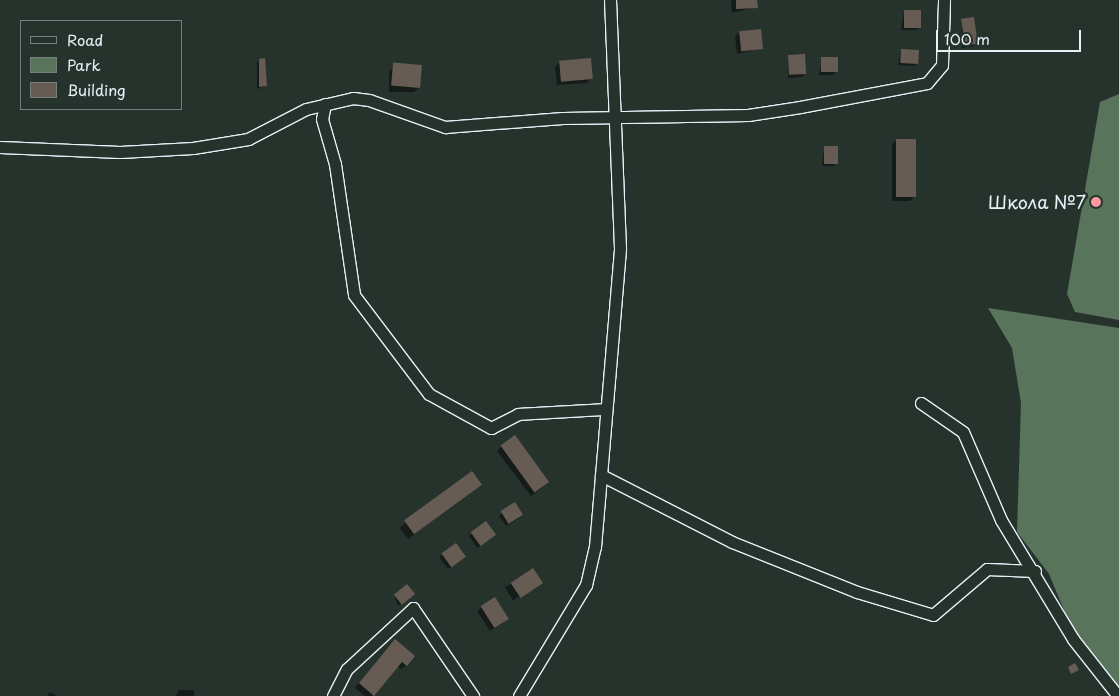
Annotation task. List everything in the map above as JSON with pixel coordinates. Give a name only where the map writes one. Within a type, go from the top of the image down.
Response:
[{"type":"street","points":[[519,696],[586,585],[595,547],[620,248],[610,0]]},
{"type":"street","points":[[0,147],[120,152],[193,148],[248,139],[325,104],[369,100],[445,128],[616,118],[748,114],[800,107],[926,83],[942,65],[944,0]]},
{"type":"street","points":[[325,104],[322,119],[335,164],[354,295],[429,394],[491,428],[518,414],[606,406]]},
{"type":"street","points":[[921,402],[963,432],[1001,520],[1035,571],[1072,639],[1116,693],[1103,696]]},
{"type":"street","points":[[601,475],[732,542],[856,592],[933,615],[987,569],[1035,571]]},
{"type":"street","points":[[333,696],[346,669],[413,608],[473,696]]},
{"type":"green space","name":"Школа №7","points":[[1119,94],[1119,320],[1075,312],[1067,294],[1100,102]]},
{"type":"green space","points":[[988,308],[1119,328],[1119,689],[1071,627],[1049,574],[1017,532],[1021,403],[1012,348]]},
{"type":"building","points":[[736,0],[757,0],[758,8],[736,9]]},
{"type":"building","points":[[904,10],[921,10],[921,28],[904,28]]},
{"type":"building","points":[[974,17],[978,44],[965,46],[961,19]]},
{"type":"building","points":[[761,29],[763,49],[741,51],[739,31]]},
{"type":"building","points":[[901,49],[919,50],[918,64],[900,63]]},
{"type":"building","points":[[805,54],[806,74],[789,75],[788,55]]},
{"type":"building","points":[[821,57],[838,57],[838,72],[821,72]]},
{"type":"building","points":[[265,58],[267,86],[259,87],[259,59]]},
{"type":"building","points":[[591,58],[593,79],[561,82],[559,61]]},
{"type":"building","points":[[393,62],[422,65],[420,88],[391,85]]},
{"type":"building","points":[[896,139],[916,139],[916,197],[896,197]]},
{"type":"building","points":[[824,146],[838,146],[838,164],[824,164]]},
{"type":"building","points":[[515,435],[549,482],[535,493],[500,446]]},
{"type":"building","points":[[472,471],[482,485],[414,534],[404,520]]},
{"type":"building","points":[[515,502],[523,515],[509,524],[501,511]]},
{"type":"building","points":[[486,521],[496,535],[481,546],[471,532]]},
{"type":"building","points":[[456,543],[466,557],[451,567],[441,554]]},
{"type":"building","points":[[533,568],[543,583],[521,598],[511,583]]},
{"type":"building","points":[[407,584],[415,594],[402,605],[394,595]]},
{"type":"building","points":[[495,597],[509,619],[494,628],[481,606]]},
{"type":"building","points":[[395,639],[415,656],[407,666],[402,662],[374,696],[359,683]]},
{"type":"building","points":[[1075,663],[1079,670],[1071,674],[1068,667]]},
{"type":"place","name":"Школа №7","points":[[1096,202]]}]
